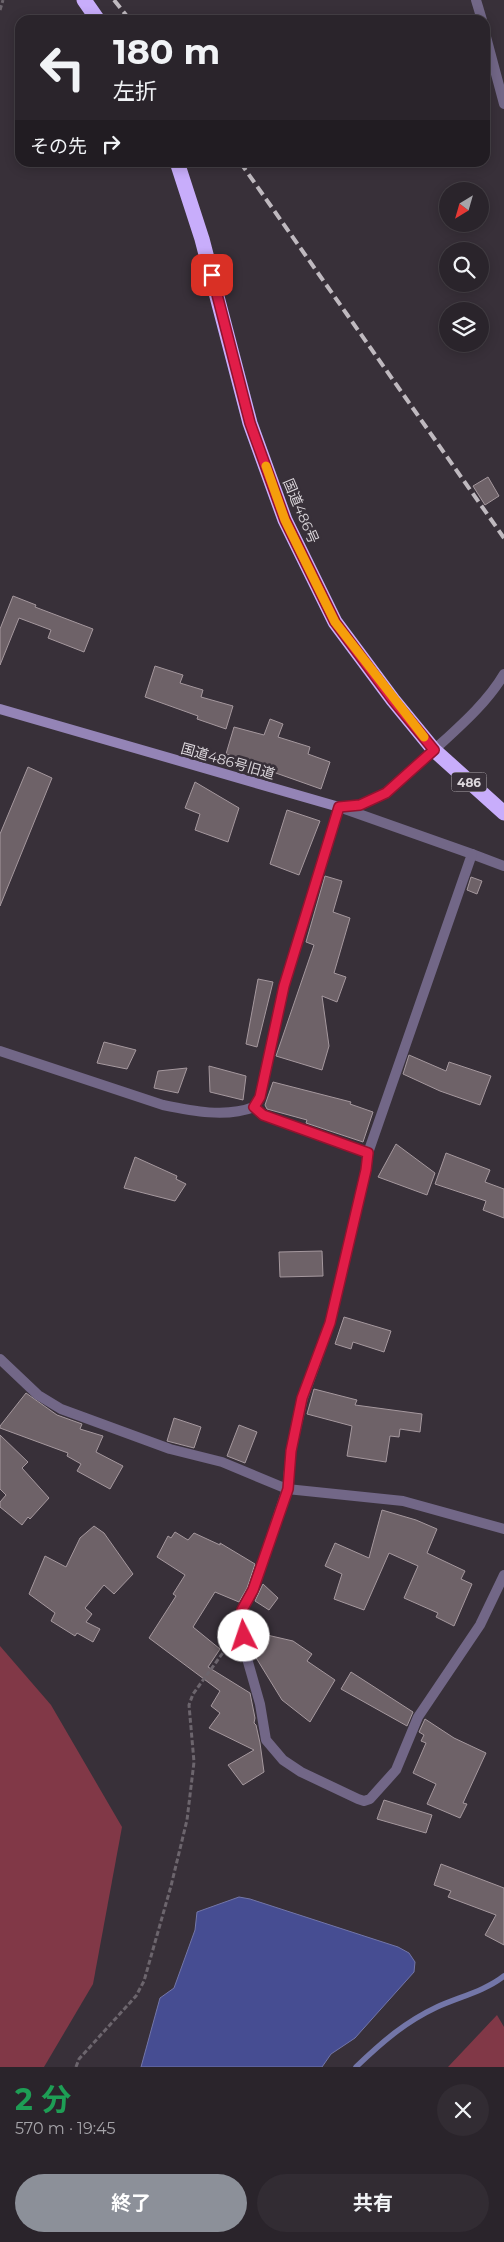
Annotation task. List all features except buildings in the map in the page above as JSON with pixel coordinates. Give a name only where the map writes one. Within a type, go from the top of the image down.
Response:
[{"type":"highway","points":[[84,0],[94,15]]},
{"type":"highway","name":"国道486号","points":[[179,167],[202,238],[250,423],[285,520],[335,622],[393,700],[434,750],[504,813]]},
{"type":"street","points":[[476,0],[480,15]]},
{"type":"street","points":[[490,52],[504,104]]},
{"type":"street","points":[[434,750],[476,709],[498,685],[504,674]]},
{"type":"street","name":"国道486号旧道","points":[[0,709],[339,807],[360,805],[386,793],[434,750]]},
{"type":"street","points":[[0,1051],[163,1105],[186,1110],[228,1113],[243,1112],[254,1107],[260,1097],[284,986],[339,807],[504,866]]},
{"type":"street","points":[[472,854],[368,1153],[366,1170],[330,1323],[302,1398],[291,1451],[288,1489],[253,1590],[242,1610],[244,1648],[260,1704],[266,1740],[283,1760],[301,1772],[364,1801],[370,1799],[396,1770],[418,1717],[480,1625],[504,1575]]},
{"type":"street","points":[[254,1107],[263,1115],[368,1153]]},
{"type":"street","points":[[0,1359],[38,1395],[61,1409],[170,1449],[222,1462],[288,1489],[403,1501],[504,1529]]},
{"type":"path","points":[[0,10],[3,0]]},
{"type":"path","points":[[76,2067],[79,2059],[136,1996],[144,1981],[171,1886],[187,1820],[194,1762],[189,1705],[193,1694],[243,1622]]},
{"type":"shaded area","points":[[0,1646],[51,1705],[122,1827],[93,1984],[44,2067],[0,2067]]},
{"type":"shaded area","points":[[497,2015],[504,2027],[504,2067],[448,2067]]},
{"type":"water","points":[[239,1897],[398,1947],[409,1953],[415,1962],[414,1972],[355,2038],[331,2054],[322,2067],[141,2067],[160,1998],[174,1988],[195,1930],[197,1912]]},
{"type":"waterway","points":[[356,2067],[385,2041],[414,2019],[437,2007],[489,1986],[504,1976]]},
{"type":"railway","points":[[114,0],[126,15]]},
{"type":"railway","points":[[244,167],[504,538]]},
{"type":"slow traffic","points":[[266,466],[285,520],[335,622],[393,700],[424,737]]},
{"type":"route","points":[[212,275],[250,423],[285,520],[335,622],[393,700],[434,750],[386,793],[360,805],[339,807],[284,986],[260,1097],[254,1107],[263,1115],[368,1153],[366,1170],[330,1323],[302,1398],[291,1451],[288,1489],[253,1590],[242,1610],[244,1636]]}]
